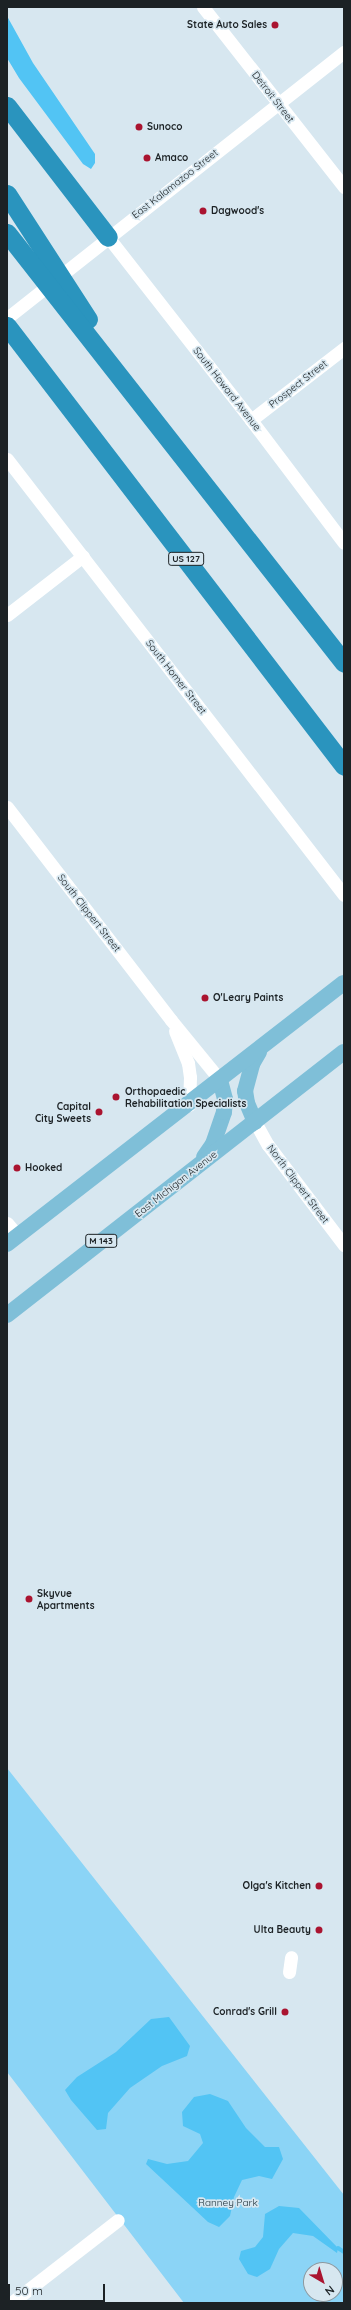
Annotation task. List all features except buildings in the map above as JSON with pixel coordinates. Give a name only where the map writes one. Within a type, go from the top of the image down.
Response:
[{"type":"highway","points":[[7,106],[39,145],[108,237]]},
{"type":"highway","points":[[7,194],[37,240],[77,313]]},
{"type":"highway","points":[[7,233],[21,251],[77,313],[223,507],[344,663]]},
{"type":"highway","name":"US 127","points":[[7,326],[344,766]]},
{"type":"highway","points":[[7,333],[27,353]]},
{"type":"main road","points":[[12,1240],[189,1105],[344,983]]},
{"type":"main road","points":[[255,1122],[247,1102],[246,1085],[255,1057],[272,1039]]},
{"type":"main road","name":"East Michigan Avenue","points":[[7,1315],[344,1052]]},
{"type":"main road","points":[[196,1168],[213,1144],[222,1121],[225,1099],[220,1080]]},
{"type":"street","name":"Detroit Street","points":[[203,7],[344,187]]},
{"type":"street","name":"East Kalamazoo Street","points":[[7,318],[344,52]]},
{"type":"street","name":"South Howard Avenue","points":[[108,237],[251,420],[344,543]]},
{"type":"street","name":"Prospect Street","points":[[251,420],[344,348]]},
{"type":"street","name":"South Homer Street","points":[[7,459],[344,895]]},
{"type":"street","points":[[7,615],[83,556]]},
{"type":"street","name":"South Clippert Street","points":[[7,807],[171,1020],[220,1080]]},
{"type":"street","name":"South Clippert Street","points":[[171,1020],[188,1063],[190,1077],[189,1105]]},
{"type":"street","name":"North Clippert Street","points":[[255,1122],[268,1145],[344,1244]]},
{"type":"street","points":[[7,1223],[12,1240]]},
{"type":"street","points":[[289,1972],[291,1957]]},
{"type":"street","points":[[11,2303],[26,2299],[118,2220]]},
{"type":"green space","name":"Ranney Park","points":[[7,1768],[344,2195],[344,2303],[184,2303],[7,2072]]},
{"type":"shaded area","points":[[7,16],[33,63],[95,154],[95,163],[91,169],[83,164],[19,78],[7,58]]},
{"type":"shaded area","points":[[169,2017],[190,2046],[187,2056],[162,2066],[130,2088],[108,2113],[106,2129],[97,2130],[71,2100],[65,2090],[77,2077],[116,2052],[151,2019]]},
{"type":"shaded area","points":[[210,2094],[228,2101],[246,2128],[265,2147],[279,2147],[283,2159],[272,2179],[259,2176],[242,2180],[234,2197],[230,2216],[219,2227],[208,2222],[146,2164],[148,2159],[167,2164],[188,2161],[203,2143],[200,2134],[183,2126],[182,2112],[194,2097]]},
{"type":"shaded area","points":[[279,2206],[299,2208],[338,2248],[337,2253],[313,2236],[293,2233],[279,2249],[270,2269],[257,2277],[248,2274],[239,2259],[241,2251],[255,2247],[263,2237],[265,2214]]},
{"type":"waterway","points":[[338,2248],[344,2252]]},
{"type":"place","name":"State Auto Sales","points":[[275,25]]},
{"type":"place","name":"Sunoco","points":[[139,127]]},
{"type":"place","name":"Amaco","points":[[147,158]]},
{"type":"place","name":"Dagwood's","points":[[203,211]]},
{"type":"place","name":"O'Leary Paints","points":[[205,998]]},
{"type":"place","name":"Orthopaedic Rehabilitation Specialists","points":[[116,1097]]},
{"type":"place","name":"Capital City Sweets","points":[[99,1112]]},
{"type":"place","name":"Hooked","points":[[17,1168]]},
{"type":"place","name":"Skyvue Apartments","points":[[29,1599]]},
{"type":"place","name":"Olga's Kitchen","points":[[319,1886]]},
{"type":"place","name":"Ulta Beauty","points":[[319,1930]]},
{"type":"place","name":"Conrad's Grill","points":[[285,2012]]}]
